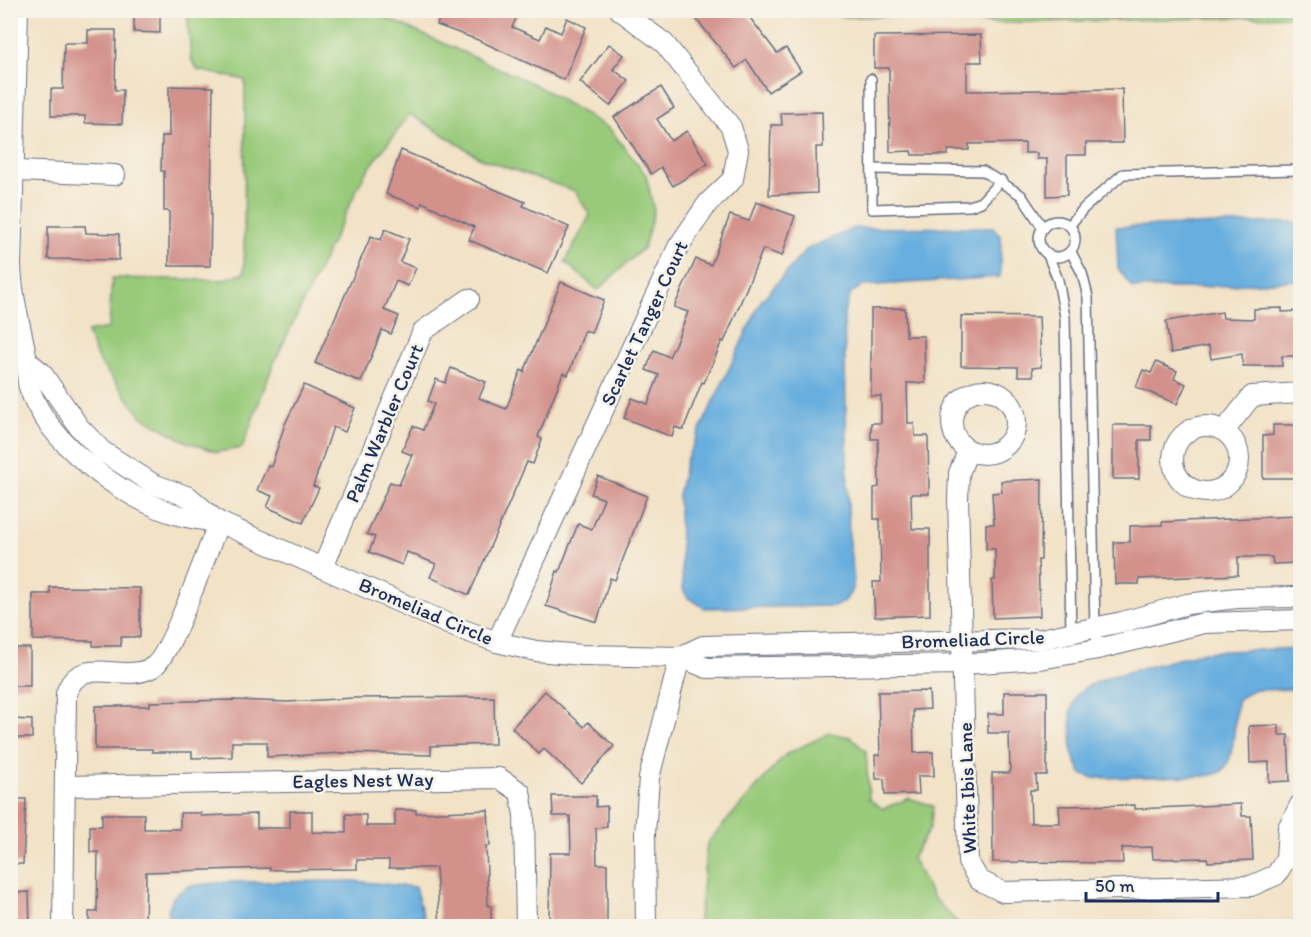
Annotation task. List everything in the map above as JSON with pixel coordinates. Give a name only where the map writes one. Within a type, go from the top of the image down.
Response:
[{"type":"street","name":"Bromeliad Circle","points":[[18,10],[16,171],[11,265],[19,361],[28,386],[45,417],[62,439],[94,470],[133,496],[178,515],[219,522],[455,627],[497,642],[536,651],[582,656],[680,657],[706,668],[964,664],[1072,654],[1204,623],[1300,620]]},
{"type":"street","name":"Scarlet Tanger Court","points":[[497,642],[678,247],[708,202],[733,179],[738,150],[731,127],[664,43],[621,10]]},
{"type":"street","points":[[16,171],[115,175]]},
{"type":"street","name":"Palm Warbler Court","points":[[323,567],[423,332],[469,299]]},
{"type":"street","points":[[1224,430],[1252,396],[1300,393]]},
{"type":"street","name":"White Ibis Lane","points":[[968,451],[959,473],[958,490],[964,640],[968,862],[979,880],[1003,892],[1251,885],[1276,875],[1286,859],[1288,828],[1300,806]]},
{"type":"street","points":[[63,927],[66,694],[72,680],[84,671],[135,674],[154,666],[170,640],[219,522]]},
{"type":"street","name":"Bromeliad Circle","points":[[680,657],[703,646],[1019,640],[1095,628],[1187,604],[1237,598],[1300,597]]},
{"type":"street","points":[[646,927],[645,834],[649,777],[680,657]]},
{"type":"street","name":"Eagles Nest Way","points":[[66,786],[499,777],[520,792],[524,815],[526,927]]},
{"type":"lane","points":[[871,79],[872,208],[970,206],[981,202],[1001,180]]},
{"type":"lane","points":[[872,169],[983,171],[1001,180],[1021,195],[1043,228]]},
{"type":"lane","points":[[1070,225],[1089,203],[1123,174],[1300,170]]},
{"type":"lane","points":[[1070,225],[1053,221],[1043,228],[1039,239],[1058,280],[1065,317],[1072,654]]},
{"type":"lane","points":[[1048,255],[1060,257],[1071,252],[1076,241],[1070,225]]},
{"type":"lane","points":[[1071,252],[1082,273],[1088,297],[1095,628],[1098,649]]},
{"type":"green space","points":[[1300,10],[1300,16],[990,23],[902,16],[848,17],[804,11]]},
{"type":"green space","points":[[187,11],[371,11],[534,84],[610,129],[646,175],[654,211],[644,247],[598,290],[565,262],[590,215],[575,191],[482,159],[410,114],[364,175],[273,365],[242,448],[217,452],[185,441],[142,417],[98,360],[87,332],[109,328],[112,278],[223,280],[244,273],[245,80],[198,70],[191,59]]},
{"type":"green space","points":[[830,733],[850,737],[866,751],[869,799],[883,809],[909,798],[933,806],[930,828],[912,858],[932,896],[961,926],[698,926],[707,843],[786,754]]},
{"type":"water","points":[[1300,222],[1300,280],[1192,288],[1132,288],[1118,268],[1116,227]]},
{"type":"water","points":[[993,227],[1001,237],[1000,277],[862,286],[851,293],[844,313],[849,542],[854,579],[852,590],[845,601],[836,606],[705,608],[688,598],[683,589],[678,495],[686,460],[761,301],[807,249],[854,228]]},
{"type":"water","points":[[1300,648],[1300,689],[1253,690],[1238,699],[1230,757],[1227,765],[1220,772],[1204,776],[1093,778],[1081,774],[1072,753],[1071,712],[1076,696],[1084,688],[1109,677],[1204,652]]},
{"type":"water","points":[[354,881],[415,887],[426,926],[168,926],[168,910],[174,896],[189,886],[227,882]]},
{"type":"building","points":[[134,10],[160,10],[160,33],[134,32]]},
{"type":"building","points":[[442,10],[520,10],[512,27],[540,39],[546,26],[561,33],[567,18],[586,27],[564,80],[478,40],[437,25]]},
{"type":"building","points":[[689,10],[744,10],[777,53],[786,48],[801,71],[768,92],[747,60],[736,68]]},
{"type":"building","points":[[88,30],[116,30],[115,90],[123,90],[122,124],[85,123],[85,116],[51,116],[51,89],[63,89],[64,43],[88,43]]},
{"type":"building","points":[[981,35],[982,62],[967,62],[967,91],[1122,89],[1123,143],[1086,143],[1086,155],[1067,155],[1067,195],[1047,196],[1047,159],[1037,159],[1037,153],[1025,153],[1025,143],[969,144],[969,150],[948,150],[948,155],[912,155],[911,151],[890,152],[889,68],[874,68],[874,36]]},
{"type":"building","points":[[609,44],[624,55],[613,69],[629,81],[610,106],[580,82]]},
{"type":"building","points":[[169,86],[213,87],[210,266],[169,266],[169,211],[164,211],[164,171],[161,171],[162,136],[169,136]]},
{"type":"building","points":[[661,87],[674,108],[657,119],[671,141],[687,131],[708,164],[673,186],[661,167],[651,174],[614,117]]},
{"type":"building","points":[[822,112],[823,147],[816,147],[817,193],[769,195],[771,125],[782,125],[781,113]]},
{"type":"building","points":[[401,150],[525,202],[523,206],[569,227],[548,273],[469,240],[474,227],[422,202],[421,207],[386,194]]},
{"type":"building","points":[[756,202],[795,216],[782,256],[763,249],[724,342],[722,341],[704,383],[702,382],[683,430],[675,427],[672,437],[624,418],[632,398],[648,404],[659,375],[646,370],[654,350],[669,357],[677,340],[688,312],[674,307],[696,259],[711,265],[730,215],[749,221]]},
{"type":"building","points":[[48,226],[85,226],[86,233],[119,234],[119,260],[48,259]]},
{"type":"building","points":[[385,229],[409,239],[400,262],[416,268],[408,286],[396,281],[384,310],[399,316],[391,334],[382,330],[361,382],[315,363],[371,236],[381,240]]},
{"type":"building","points":[[561,282],[604,300],[591,333],[585,330],[568,375],[563,373],[538,437],[542,439],[533,464],[527,462],[469,595],[430,577],[436,564],[407,552],[402,565],[369,552],[375,537],[367,534],[390,482],[399,485],[412,455],[402,451],[413,426],[423,430],[434,404],[428,401],[436,379],[445,383],[451,368],[486,382],[479,398],[506,409],[521,370],[524,372]]},
{"type":"building","points":[[905,308],[906,336],[924,336],[925,383],[907,383],[908,423],[914,423],[915,436],[928,436],[929,494],[911,494],[912,529],[930,529],[930,615],[875,617],[873,582],[881,582],[880,519],[874,519],[874,488],[879,487],[878,439],[871,439],[871,423],[881,423],[881,396],[871,396],[871,309]]},
{"type":"building","points":[[1282,308],[1282,312],[1300,311],[1300,356],[1282,356],[1282,366],[1243,366],[1242,354],[1211,359],[1209,346],[1171,353],[1166,321],[1222,312],[1223,318],[1254,319],[1254,309]]},
{"type":"building","points":[[961,316],[1039,317],[1041,367],[1032,368],[1033,376],[1018,376],[1018,367],[961,366]]},
{"type":"building","points":[[1156,362],[1177,371],[1174,379],[1186,384],[1177,404],[1136,387],[1143,370],[1151,373]]},
{"type":"building","points":[[304,385],[355,408],[345,432],[333,427],[313,486],[319,488],[303,523],[267,507],[272,496],[257,490],[268,465],[271,467],[285,424]]},
{"type":"building","points":[[1113,425],[1151,425],[1151,440],[1139,440],[1139,479],[1113,479]]},
{"type":"building","points":[[1273,425],[1296,425],[1296,478],[1263,478],[1263,436],[1273,435]]},
{"type":"building","points":[[598,476],[647,496],[615,580],[610,578],[597,622],[546,606],[557,571],[559,572],[578,524],[592,529],[604,499],[591,494]]},
{"type":"building","points":[[1042,479],[1041,560],[1038,560],[1040,616],[993,618],[992,580],[995,580],[995,549],[986,549],[986,524],[994,524],[992,493],[1002,492],[1001,481]]},
{"type":"building","points":[[1297,516],[1298,563],[1273,564],[1272,557],[1238,557],[1238,575],[1139,579],[1139,584],[1115,584],[1114,542],[1130,542],[1130,526],[1162,525],[1162,522]]},
{"type":"building","points":[[50,587],[140,588],[140,637],[121,637],[121,646],[93,646],[93,641],[33,640],[33,594],[50,594]]},
{"type":"building","points":[[10,648],[30,648],[30,686],[10,686]]},
{"type":"building","points":[[545,691],[584,727],[588,722],[614,746],[581,783],[544,749],[539,754],[512,728]]},
{"type":"building","points":[[929,691],[930,709],[913,710],[914,753],[933,752],[934,776],[918,776],[919,794],[885,795],[884,779],[876,779],[875,755],[880,755],[878,692]]},
{"type":"building","points":[[1004,692],[1047,692],[1047,775],[1036,775],[1037,790],[1030,790],[1031,823],[1060,823],[1059,806],[1135,805],[1135,809],[1241,804],[1242,816],[1251,816],[1253,860],[1208,862],[1207,858],[1153,859],[1152,847],[1122,848],[1123,863],[993,862],[992,773],[1010,773],[1009,733],[988,733],[988,714],[1004,714]]},
{"type":"building","points":[[494,697],[495,744],[431,746],[431,755],[343,753],[267,757],[267,742],[232,742],[232,757],[192,758],[192,752],[95,749],[95,706],[150,706],[150,702],[231,700],[288,702],[353,698]]},
{"type":"building","points":[[10,719],[32,720],[32,738],[10,738]]},
{"type":"building","points":[[1279,725],[1279,735],[1288,735],[1290,781],[1269,782],[1269,762],[1250,763],[1249,726]]},
{"type":"building","points":[[552,796],[596,796],[596,807],[607,806],[607,827],[596,828],[597,864],[607,864],[607,927],[549,924],[550,853],[571,853],[570,816],[553,816]]},
{"type":"building","points":[[10,799],[26,799],[23,864],[10,864]]},
{"type":"building","points":[[395,810],[416,810],[416,813],[488,810],[490,846],[486,846],[491,927],[440,927],[436,868],[389,868],[389,860],[357,860],[357,869],[270,870],[270,868],[146,872],[145,927],[89,927],[89,912],[97,912],[98,852],[90,852],[90,826],[102,826],[102,814],[144,814],[144,829],[180,829],[180,813],[201,813],[201,816],[257,814],[257,828],[290,828],[290,811],[312,811],[312,832],[346,833],[346,814],[366,815],[366,826],[395,826]]},
{"type":"building","points":[[29,892],[30,927],[10,927],[10,893]]}]
